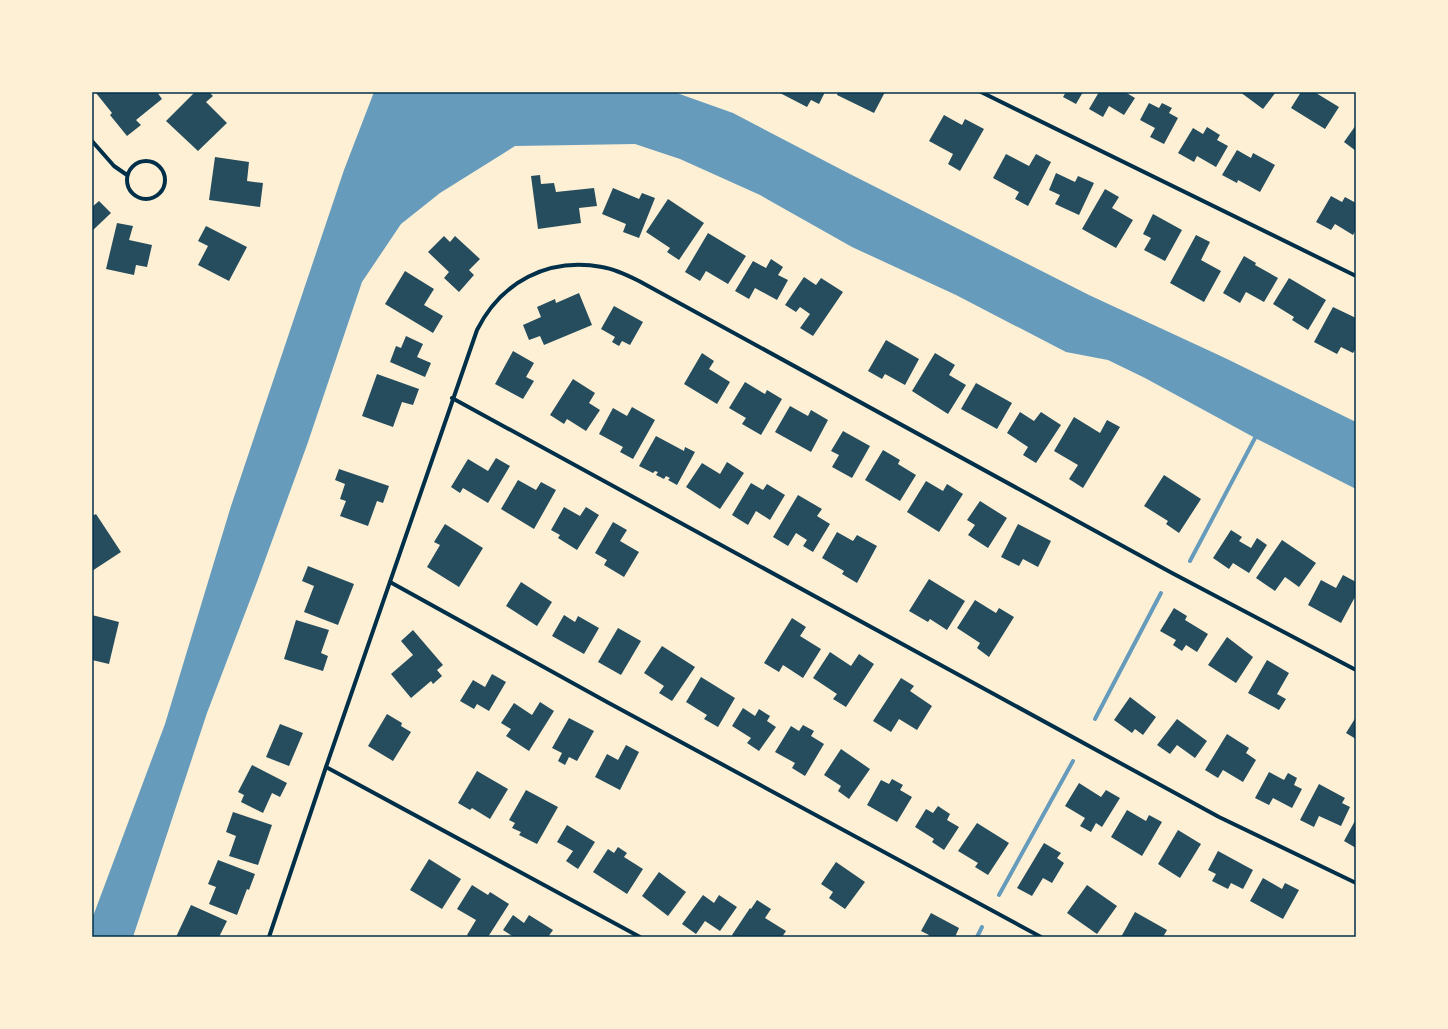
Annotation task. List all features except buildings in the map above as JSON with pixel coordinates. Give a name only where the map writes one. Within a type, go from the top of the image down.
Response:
[{"type":"street","points":[[981,92],[1356,276]]},
{"type":"street","points":[[92,141],[114,166],[127,175]]},
{"type":"street","points":[[150,161],[164,171],[165,183],[163,188],[155,196],[150,198],[139,198],[130,191],[127,175],[134,165],[139,162],[150,161]]},
{"type":"street","points":[[269,937],[452,398],[477,330],[490,308],[506,291],[525,278],[547,269],[580,265],[602,267],[639,281],[1172,573],[1356,670]]},
{"type":"street","points":[[452,398],[1219,817],[1356,883]]},
{"type":"street","points":[[390,582],[614,706],[1041,937]]},
{"type":"street","points":[[326,767],[640,937]]},
{"type":"water","points":[[374,92],[674,92],[733,113],[1089,295],[1225,358],[1356,422],[1356,489],[1257,439],[1145,378],[1108,360],[1066,352],[956,295],[852,247],[760,195],[680,159],[635,144],[515,146],[440,193],[401,224],[362,282],[307,445],[207,713],[133,937],[92,937],[92,919],[165,724],[231,506],[344,170]]},
{"type":"waterway","points":[[1190,561],[1255,438]]},
{"type":"waterway","points":[[1095,719],[1161,593]]},
{"type":"waterway","points":[[999,895],[1073,761]]},
{"type":"waterway","points":[[977,937],[982,927]]}]
